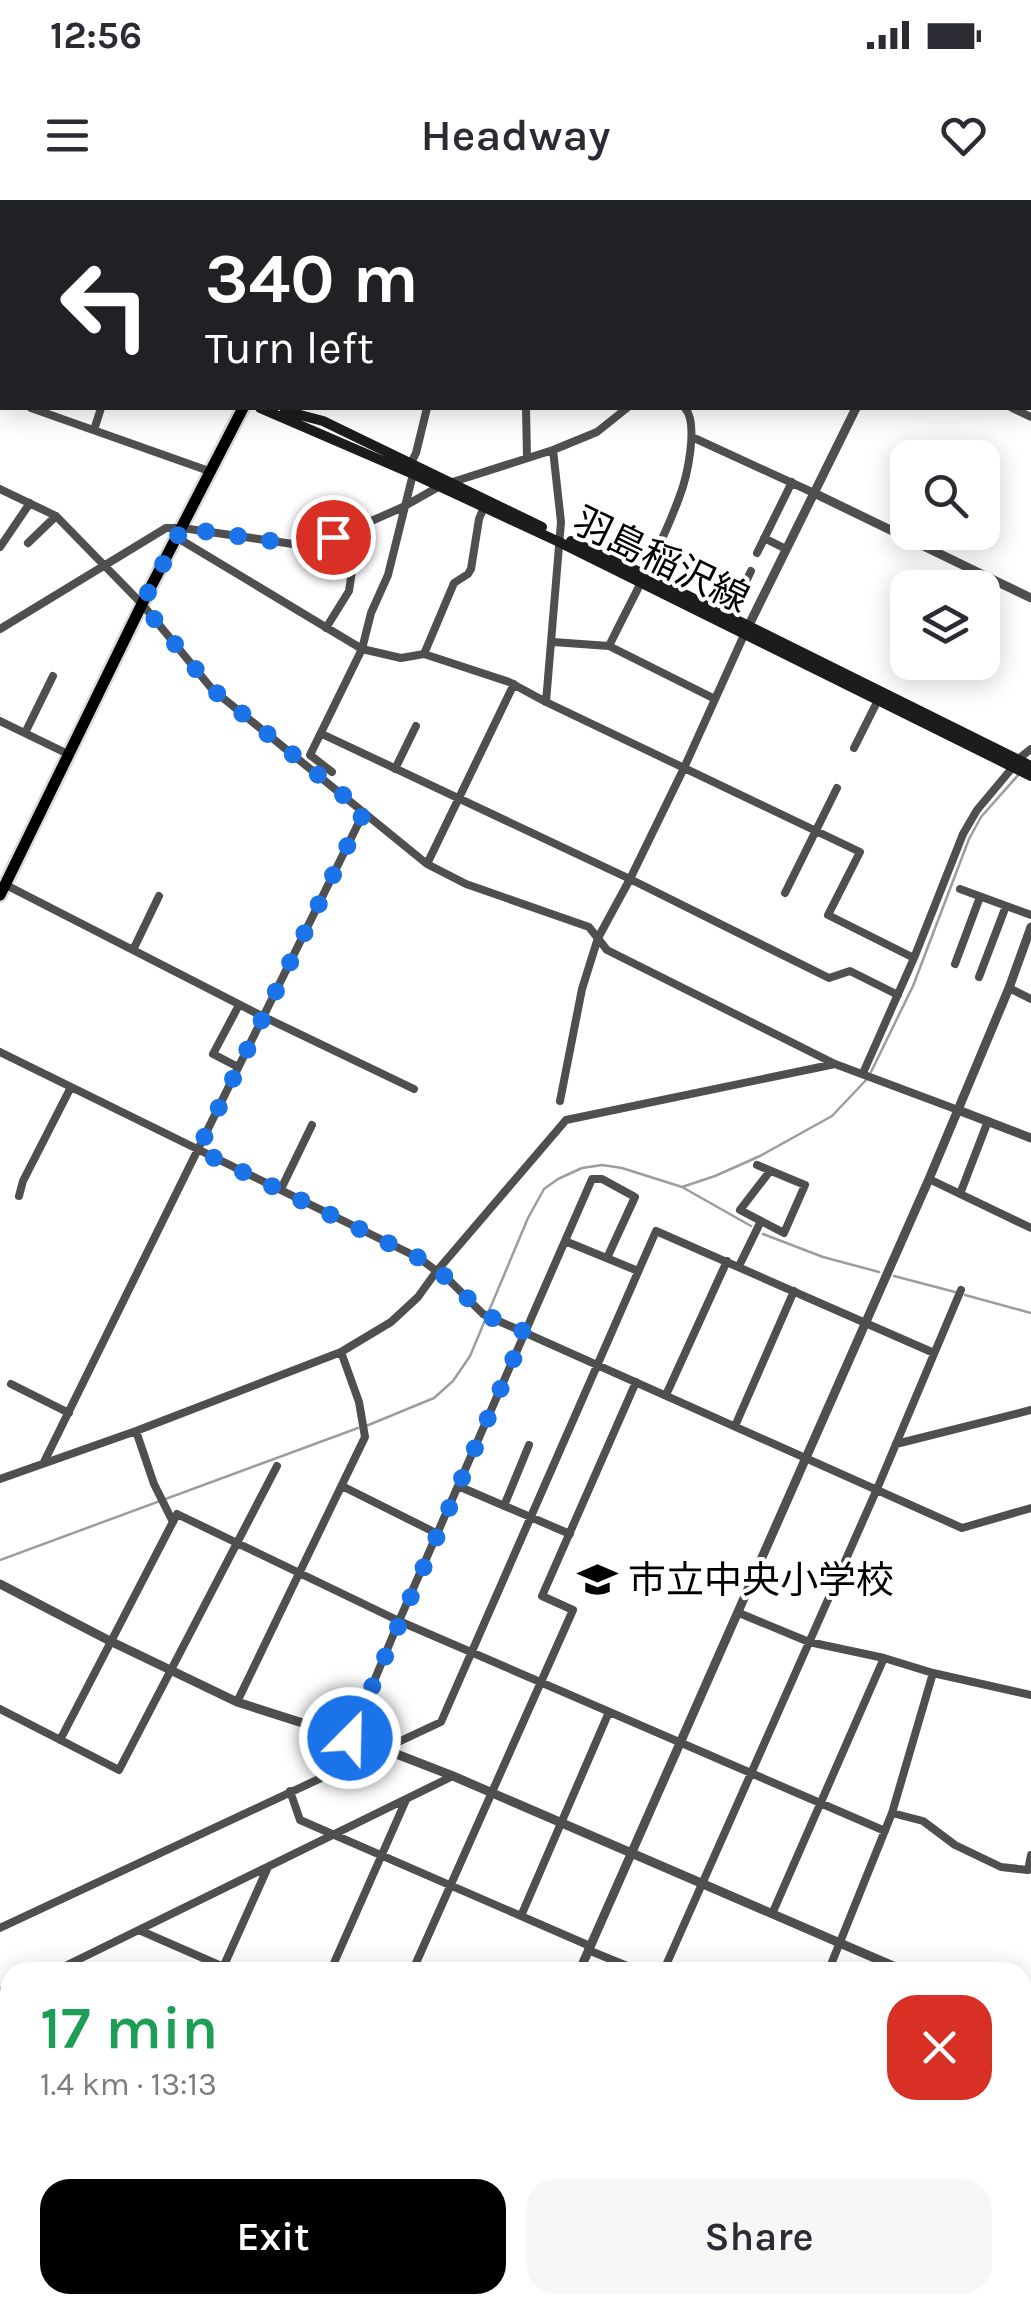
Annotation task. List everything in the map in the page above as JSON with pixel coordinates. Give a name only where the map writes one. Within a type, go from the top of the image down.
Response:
[{"type":"main road","points":[[2,888],[242,410]]},
{"type":"main road","name":"羽島稲沢線","points":[[265,410],[412,468]]},
{"type":"main road","name":"羽島稲沢線","points":[[277,410],[323,421],[1023,768]]},
{"type":"main road","name":"羽島稲沢線","points":[[446,484],[484,507],[558,538]]},
{"type":"street","points":[[37,410],[209,471]]},
{"type":"street","points":[[94,430],[100,410]]},
{"type":"street","points":[[332,772],[310,755],[362,649],[371,613],[388,575],[427,410]]},
{"type":"street","points":[[526,410],[526,458]]},
{"type":"street","points":[[179,533],[318,544],[446,484],[597,432],[624,410]]},
{"type":"street","points":[[609,646],[680,496],[692,437],[687,410]]},
{"type":"street","points":[[560,1101],[582,990],[598,938],[684,768],[851,410]]},
{"type":"street","points":[[692,437],[1031,598]]},
{"type":"street","points":[[546,702],[561,522],[553,450]]},
{"type":"street","points":[[757,553],[792,482]]},
{"type":"street","points":[[0,489],[56,516],[142,604],[212,689],[427,864],[466,884],[589,927],[607,950],[835,1064],[1031,1138]]},
{"type":"street","points":[[0,547],[30,503]]},
{"type":"street","points":[[424,654],[454,584],[471,569],[484,507]]},
{"type":"street","points":[[28,543],[56,516]]},
{"type":"street","points":[[326,628],[349,591],[360,524]]},
{"type":"street","points":[[0,628],[166,528],[362,649],[402,658],[424,654],[514,684],[860,852],[828,915],[914,958]]},
{"type":"street","points":[[764,538],[786,549]]},
{"type":"street","points":[[727,621],[752,571]]},
{"type":"street","points":[[553,642],[609,646],[715,699]]},
{"type":"street","points":[[25,733],[53,676]]},
{"type":"street","points":[[427,864],[514,684]]},
{"type":"street","points":[[854,748],[880,696]]},
{"type":"street","points":[[0,721],[70,755]]},
{"type":"street","points":[[396,769],[416,726]]},
{"type":"street","points":[[322,734],[829,978],[850,971],[898,995]]},
{"type":"street","points":[[867,1074],[963,834],[978,810],[1023,768],[1031,748]]},
{"type":"street","points":[[785,893],[837,788]]},
{"type":"street","points":[[44,1462],[364,812]]},
{"type":"street","points":[[2,888],[414,1089]]},
{"type":"street","points":[[960,889],[1031,915]]},
{"type":"street","points":[[133,950],[159,896]]},
{"type":"street","points":[[956,964],[980,896]]},
{"type":"street","points":[[979,977],[1006,906]]},
{"type":"street","points":[[583,1962],[929,1179],[1031,927]]},
{"type":"street","points":[[1009,988],[1031,1000]]},
{"type":"street","points":[[238,1066],[213,1054],[239,1005]]},
{"type":"street","points":[[0,1052],[419,1258],[450,1280],[483,1314],[962,1528],[1031,1508]]},
{"type":"street","points":[[0,1479],[340,1352],[391,1322],[418,1297],[566,1120],[835,1064]]},
{"type":"street","points":[[19,1196],[71,1087]]},
{"type":"street","points":[[960,1194],[988,1121]]},
{"type":"street","points":[[281,1189],[312,1125]]},
{"type":"street","points":[[756,1166],[770,1171],[805,1185],[784,1233],[740,1210],[770,1171]]},
{"type":"street","points":[[338,1768],[592,1179],[602,1179],[635,1197],[608,1258]]},
{"type":"street","points":[[929,1179],[1031,1228]]},
{"type":"street","points":[[740,1266],[761,1220]]},
{"type":"street","points":[[0,1928],[441,1722],[656,1231],[934,1353]]},
{"type":"street","points":[[565,1241],[638,1271]]},
{"type":"street","points":[[666,1395],[727,1260]]},
{"type":"street","points":[[735,1426],[794,1290]]},
{"type":"street","points":[[668,1962],[961,1290]]},
{"type":"street","points":[[237,1702],[365,1436],[359,1402],[340,1352]]},
{"type":"street","points":[[416,1962],[572,1610],[542,1596],[636,1382]]},
{"type":"street","points":[[10,1384],[69,1413]]},
{"type":"street","points":[[896,1444],[1031,1410]]},
{"type":"street","points":[[136,1431],[154,1484],[173,1522]]},
{"type":"street","points":[[504,1506],[529,1445]]},
{"type":"street","points":[[0,1709],[119,1770],[277,1466]]},
{"type":"street","points":[[0,1470],[11,1475]]},
{"type":"street","points":[[342,1486],[438,1534]]},
{"type":"street","points":[[458,1486],[570,1534]]},
{"type":"street","points":[[60,1740],[177,1514],[399,1621],[886,1830]]},
{"type":"street","points":[[0,1584],[237,1702],[381,1748],[452,1776],[883,1962]]},
{"type":"street","points":[[739,1614],[809,1642],[1031,1695]]},
{"type":"street","points":[[772,1914],[884,1658]]},
{"type":"street","points":[[832,1962],[892,1813],[933,1672]]},
{"type":"street","points":[[521,1916],[609,1712]]},
{"type":"street","points":[[73,1962],[452,1776]]},
{"type":"street","points":[[290,1791],[300,1820],[620,1962]]},
{"type":"street","points":[[334,1962],[406,1800]]},
{"type":"street","points":[[892,1813],[923,1822],[955,1845],[1000,1867],[1028,1870],[1031,1856]]},
{"type":"street","points":[[226,1962],[268,1867]]},
{"type":"street","points":[[139,1930],[206,1962]]},
{"type":"waterway","points":[[871,1072],[913,986],[969,839],[981,817],[1020,773]]},
{"type":"waterway","points":[[682,1187],[760,1156],[832,1116],[867,1079]]},
{"type":"waterway","points":[[366,1426],[434,1398],[453,1381],[470,1356],[528,1218],[544,1189],[558,1179],[582,1168],[622,1168],[682,1187],[751,1226]]},
{"type":"waterway","points":[[763,1234],[823,1257],[879,1272]]},
{"type":"waterway","points":[[894,1276],[955,1292]]},
{"type":"waterway","points":[[965,1295],[1031,1313]]},
{"type":"waterway","points":[[0,1560],[358,1428]]},
{"type":"place","name":"市立中央小学校","points":[[598,1580]]},
{"type":"route","points":[[333,537],[307,546],[182,528],[142,604],[212,689],[364,812],[198,1150],[419,1258],[450,1280],[483,1314],[525,1332],[350,1738]]}]
